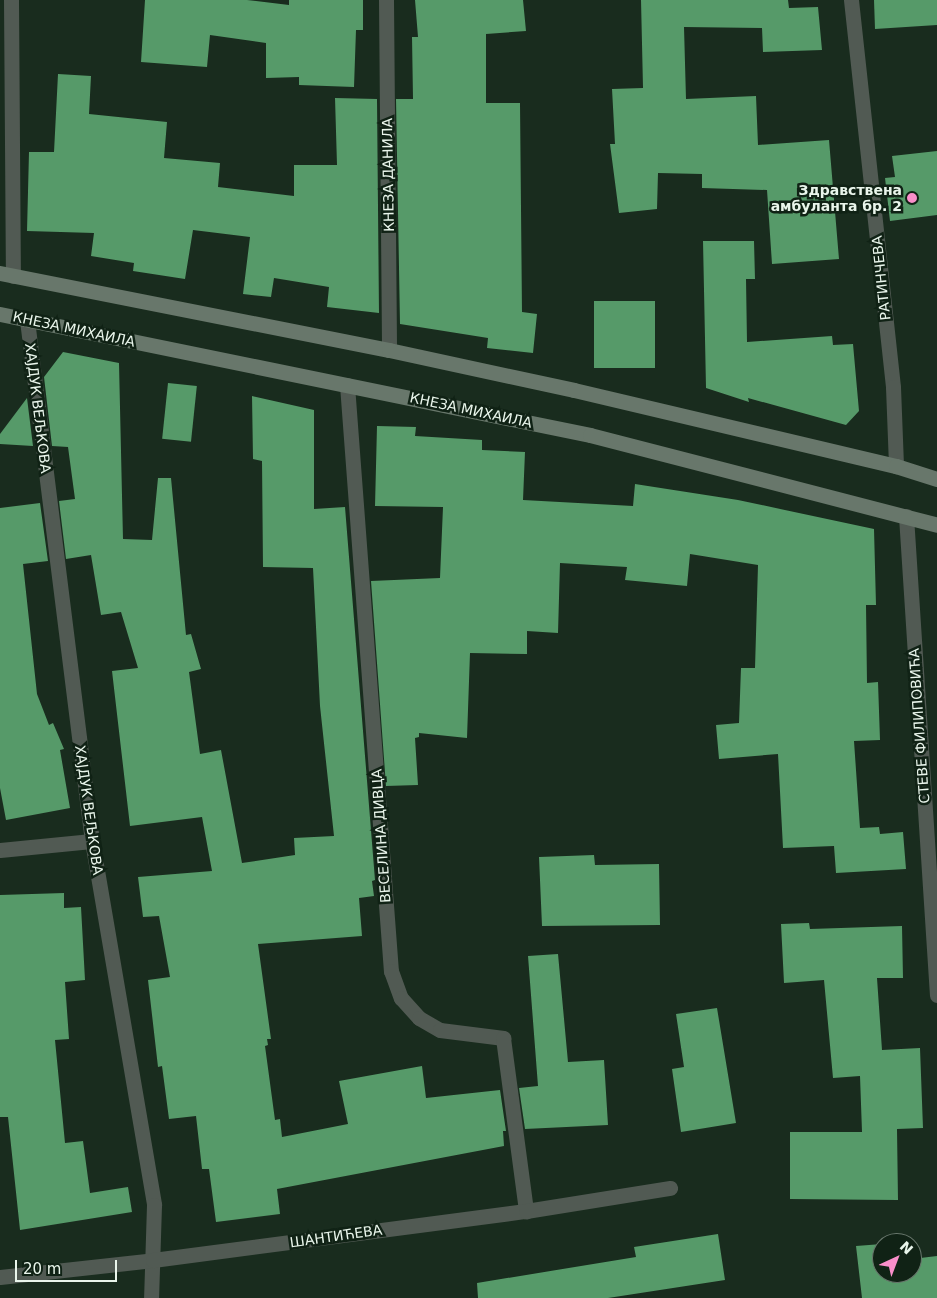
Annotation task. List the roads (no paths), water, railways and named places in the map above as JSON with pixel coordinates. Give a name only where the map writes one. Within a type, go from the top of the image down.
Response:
[{"type":"main road","points":[[6,275],[389,350],[896,466],[937,479]]},
{"type":"main road","name":"КНЕЗА МИХАИЛА","points":[[0,314],[590,435],[937,525]]},
{"type":"street","points":[[6,275],[11,0]]},
{"type":"street","name":"КНЕЗА ДАНИЛА","points":[[386,0],[389,350]]},
{"type":"street","name":"РАТИНЧЕВА","points":[[851,0],[893,387],[896,466]]},
{"type":"street","name":"ХАЈДУК ВЕЉКОВА","points":[[27,320],[92,842],[154,1205],[154,1260],[151,1298]]},
{"type":"street","name":"ВЕСЕЛИНА ДИВЦА","points":[[347,385],[391,971],[401,998],[419,1018],[440,1030],[503,1038],[526,1211]]},
{"type":"street","name":"СТЕВЕ ФИЛИПОВИЋА","points":[[906,516],[937,995]]},
{"type":"street","points":[[0,850],[92,842]]},
{"type":"street","name":"ШАНТИЋЕВА","points":[[0,1276],[154,1260],[526,1211],[670,1188]]},
{"type":"place","name":"Здравствена амбуланта бр. 2","points":[[912,198]]}]
